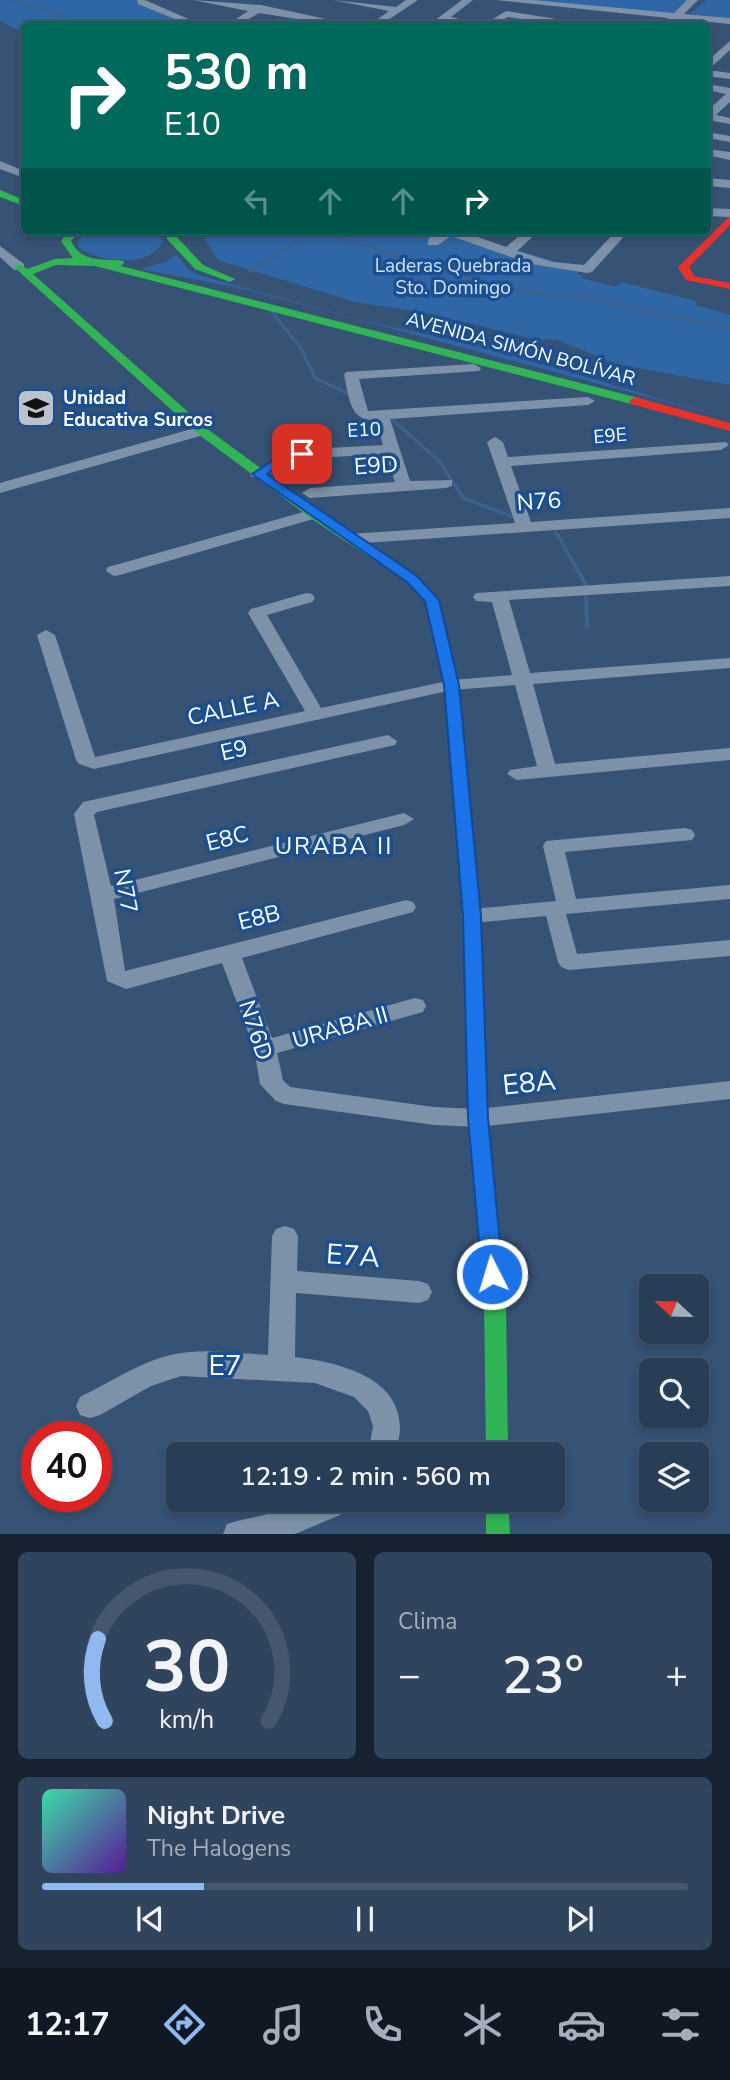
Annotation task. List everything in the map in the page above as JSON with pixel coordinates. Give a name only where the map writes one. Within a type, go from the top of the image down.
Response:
[{"type":"main road","points":[[0,179],[21,186]]},
{"type":"main road","points":[[0,193],[21,202]]},
{"type":"main road","points":[[730,219],[683,267],[690,278],[730,286]]},
{"type":"main road","points":[[169,237],[199,267],[247,284]]},
{"type":"main road","points":[[22,270],[44,262],[67,238]]},
{"type":"main road","name":"AVENIDA SIMÓN BOLÍVAR","points":[[67,238],[92,262],[276,304],[518,367],[730,427]]},
{"type":"main road","points":[[22,270],[55,262],[143,260]]},
{"type":"main road","points":[[22,270],[202,431],[314,514],[412,579],[432,600],[452,685],[472,916],[478,1118],[495,1300],[497,1442]]},
{"type":"main road","points":[[285,294],[362,314]]},
{"type":"main road","name":"AVENIDA SIMÓN BOLÍVAR","points":[[538,359],[730,412]]},
{"type":"main road","points":[[497,1512],[498,1534]]},
{"type":"street","points":[[198,0],[325,21]]},
{"type":"street","points":[[239,21],[274,0]]},
{"type":"street","points":[[338,0],[398,10]]},
{"type":"street","points":[[381,21],[413,0]]},
{"type":"street","points":[[449,0],[466,1]]},
{"type":"street","points":[[501,0],[730,21]]},
{"type":"street","points":[[671,21],[693,0]]},
{"type":"street","points":[[440,21],[466,1]]},
{"type":"street","points":[[141,2],[188,21]]},
{"type":"street","points":[[629,21],[640,13]]},
{"type":"street","points":[[496,21],[509,15],[549,21]]},
{"type":"street","points":[[711,44],[729,46]]},
{"type":"street","points":[[711,63],[729,46]]},
{"type":"street","points":[[711,63],[730,62]]},
{"type":"street","points":[[711,74],[730,76]]},
{"type":"street","points":[[711,88],[730,93],[711,113]]},
{"type":"street","points":[[711,104],[720,105]]},
{"type":"street","points":[[711,118],[730,121]]},
{"type":"street","points":[[711,136],[730,139]]},
{"type":"street","points":[[711,153],[730,156]]},
{"type":"street","points":[[0,165],[21,174]]},
{"type":"street","points":[[711,182],[730,184]]},
{"type":"street","points":[[711,212],[730,213]]},
{"type":"street","points":[[433,242],[443,235]]},
{"type":"street","points":[[462,235],[545,264],[587,269]]},
{"type":"street","points":[[511,250],[528,235]]},
{"type":"street","points":[[575,281],[619,235]]},
{"type":"street","points":[[0,250],[22,270]]},
{"type":"street","points":[[474,368],[351,375],[363,415],[382,416],[587,401]]},
{"type":"street","points":[[382,416],[404,486]]},
{"type":"street","points":[[0,488],[202,431]]},
{"type":"street","points":[[495,442],[524,525]]},
{"type":"street","name":"E9E","points":[[503,462],[721,445]]},
{"type":"street","name":"E10","points":[[258,474],[293,455],[392,449]]},
{"type":"street","name":"E9D","points":[[310,493],[446,483]]},
{"type":"street","name":"N76","points":[[351,539],[524,525],[730,513]]},
{"type":"street","points":[[114,571],[314,514]]},
{"type":"street","points":[[548,772],[521,680],[490,597],[730,581]]},
{"type":"street","points":[[306,598],[257,613],[316,715]]},
{"type":"street","name":"CALLE A","points":[[46,635],[86,760],[94,763],[452,685],[730,663]]},
{"type":"street","name":"E9","points":[[90,807],[388,741]]},
{"type":"street","points":[[517,774],[730,754]]},
{"type":"street","name":"N77","points":[[90,807],[84,814],[103,895],[115,975],[126,981]]},
{"type":"street","name":"E8C","points":[[103,895],[404,819]]},
{"type":"street","points":[[685,835],[553,846],[569,962],[730,948]]},
{"type":"street","points":[[472,916],[730,892]]},
{"type":"street","name":"E8B","points":[[126,981],[406,907]]},
{"type":"street","name":"N76D","points":[[229,952],[265,1048],[272,1084],[279,1092],[293,1097]]},
{"type":"street","name":"URABA II","points":[[265,1048],[415,1006]]},
{"type":"street","name":"E8A","points":[[293,1097],[434,1116],[478,1118],[730,1090]]},
{"type":"street","points":[[281,1366],[285,1236]]},
{"type":"street","name":"E7A","points":[[282,1281],[419,1292]]},
{"type":"street","name":"E7","points":[[90,1406],[177,1365],[281,1366],[338,1373],[364,1389],[381,1405],[388,1437],[386,1442]]},
{"type":"street","points":[[237,1534],[307,1518],[319,1512]]},
{"type":"green space","points":[[0,0],[138,0],[189,21],[21,21],[21,32],[0,21]]},
{"type":"green space","points":[[501,0],[693,0],[677,16]]},
{"type":"green space","points":[[706,0],[730,0],[730,18],[690,14]]},
{"type":"green space","points":[[85,235],[159,235],[163,242],[156,251],[147,256],[123,260],[87,252],[78,247],[78,241]]},
{"type":"green space","name":"Laderas Quebrada Sto. Domingo","points":[[202,235],[467,235],[580,269],[577,274],[583,276],[582,278],[615,287],[622,282],[696,301],[696,305],[730,315],[730,385],[617,364],[557,340],[534,339],[431,314],[355,302],[218,260]]},
{"type":"green space","points":[[176,254],[188,269],[198,275],[361,320],[479,346],[730,419],[244,289],[141,269],[166,262]]},
{"type":"waterway","points":[[13,0],[72,21]]},
{"type":"waterway","points":[[291,246],[308,235]]},
{"type":"waterway","points":[[335,235],[360,246]]},
{"type":"waterway","points":[[250,271],[293,244]]},
{"type":"waterway","points":[[356,244],[516,291],[587,297],[657,315],[730,327]]},
{"type":"waterway","points":[[271,311],[301,348],[315,378],[351,395]]},
{"type":"waterway","points":[[393,420],[440,462],[463,498],[516,518]]},
{"type":"waterway","points":[[556,532],[575,566]]},
{"type":"waterway","points":[[574,564],[586,585]]},
{"type":"waterway","points":[[586,597],[587,626]]},
{"type":"traffic: fast","points":[[0,193],[21,202]]},
{"type":"traffic: fast","points":[[71,235],[66,241],[69,249],[80,258],[95,263],[119,263]]},
{"type":"traffic: fast","points":[[171,237],[199,267],[230,279]]},
{"type":"traffic: fast","points":[[25,273],[55,262],[87,261]]},
{"type":"traffic: fast","points":[[97,263],[635,401]]},
{"type":"traffic: fast","points":[[19,267],[202,431],[314,514],[412,579],[432,600],[438,625]]},
{"type":"traffic: fast","points":[[467,854],[472,916],[478,1118],[495,1300],[497,1442]]},
{"type":"traffic: fast","points":[[497,1512],[498,1534]]},
{"type":"traffic: slow","points":[[438,625],[452,685],[467,854]]},
{"type":"traffic: jam","points":[[730,219],[683,267],[690,278],[730,286]]},
{"type":"traffic: jam","points":[[635,401],[730,427]]},
{"type":"place","name":"Unidad Educativa Surcos","points":[[36,408]]},
{"type":"district","name":"URABA II","points":[[334,846]]},
{"type":"route","points":[[302,454],[285,458],[258,474],[412,579],[432,600],[439,625],[452,685],[472,916],[478,1118],[492,1274]]}]
